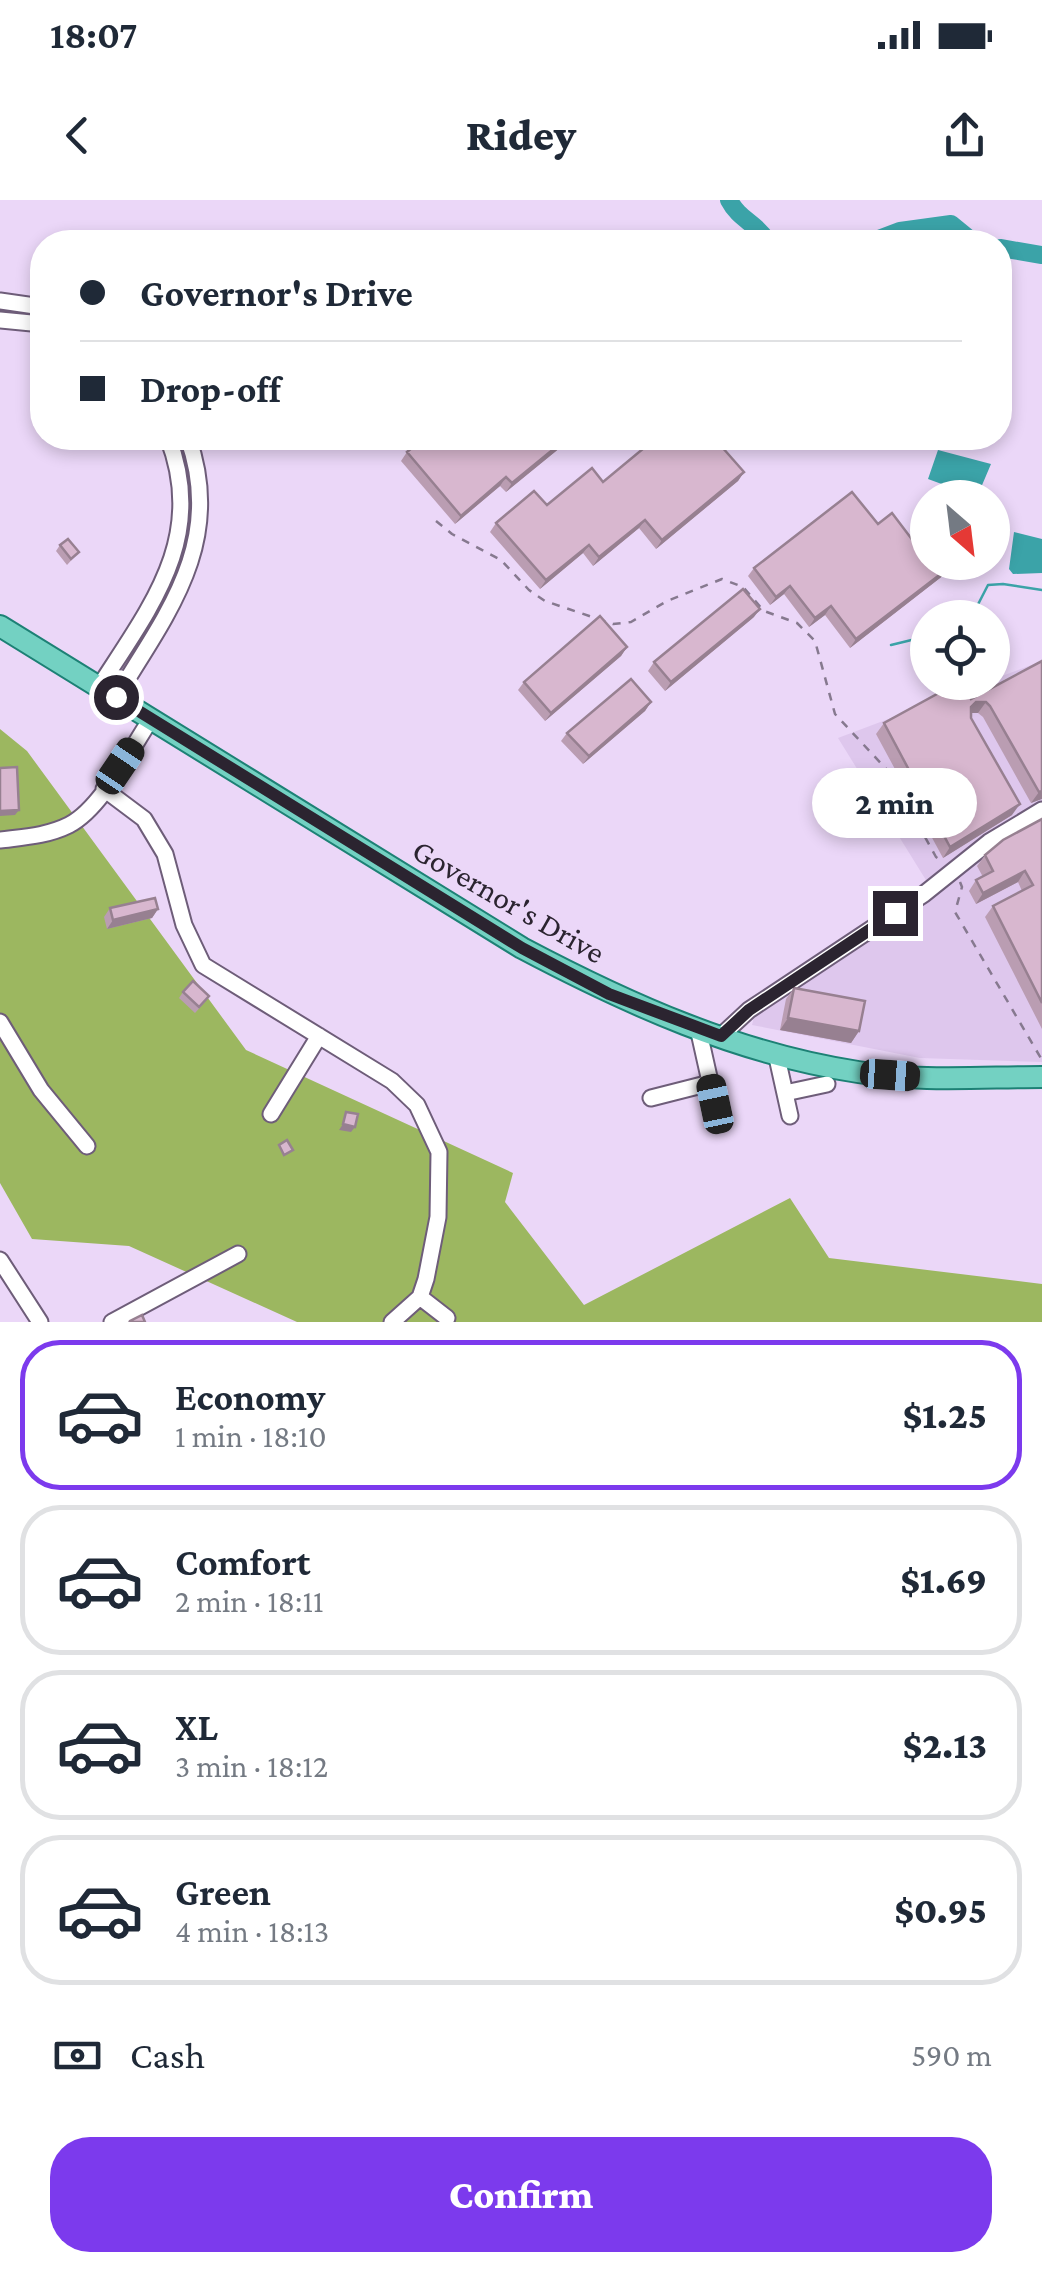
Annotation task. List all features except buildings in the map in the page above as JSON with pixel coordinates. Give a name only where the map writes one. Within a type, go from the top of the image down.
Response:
[{"type":"main road","name":"Governor's Drive","points":[[0,626],[522,948],[609,994],[721,1036],[859,1073],[1041,1077]]},
{"type":"street","points":[[0,301],[30,305]]},
{"type":"street","points":[[0,320],[30,323]]},
{"type":"street","points":[[107,692],[158,593],[178,544],[181,492],[171,450]]},
{"type":"street","points":[[107,692],[162,624],[193,557],[201,502],[192,450]]},
{"type":"street","points":[[0,840],[40,836],[72,824],[92,807],[151,719]]},
{"type":"street","points":[[104,789],[144,818],[164,854],[184,925],[202,965],[392,1081],[417,1105],[439,1152],[438,1216],[420,1298],[392,1322]]},
{"type":"street","points":[[1018,804],[1026,819]]},
{"type":"street","points":[[721,1036],[749,1010],[955,870],[989,842],[1042,810]]},
{"type":"street","points":[[0,1022],[40,1090],[87,1146]]},
{"type":"street","points":[[698,1028],[715,1104]]},
{"type":"street","points":[[271,1114],[319,1036]]},
{"type":"street","points":[[776,1053],[790,1116]]},
{"type":"street","points":[[651,1098],[710,1083]]},
{"type":"street","points":[[785,1094],[828,1084]]},
{"type":"street","points":[[112,1322],[238,1254]]},
{"type":"street","points":[[0,1260],[40,1322]]},
{"type":"street","points":[[420,1298],[447,1318]]},
{"type":"path","points":[[436,521],[452,534],[502,560],[529,590],[545,601],[613,624],[632,622],[667,601],[722,579],[743,587],[764,611],[797,623],[816,641],[836,714],[889,772],[936,857],[955,870],[962,887],[955,912],[1041,1077]]},
{"type":"shaded area","points":[[938,450],[991,464],[984,480],[928,479]]},
{"type":"shaded area","points":[[1014,532],[1042,539],[1042,573],[1013,574],[1010,562]]},
{"type":"shaded area","points":[[1042,661],[1042,1062],[920,1058],[752,1025],[754,1017],[745,1005],[929,885],[838,738],[939,700],[1010,700],[1010,673]]},
{"type":"shaded area","points":[[0,729],[27,751],[246,1050],[513,1173],[505,1202],[584,1305],[790,1198],[829,1258],[1042,1284],[1042,1322],[297,1322],[129,1246],[32,1239],[0,1183]]},
{"type":"waterway","points":[[729,200],[758,230]]},
{"type":"waterway","points":[[907,230],[951,224],[958,230]]},
{"type":"waterway","points":[[1012,250],[1042,255]]},
{"type":"waterway","points":[[980,600],[988,585],[1042,590]]},
{"type":"waterway","points":[[891,645],[910,640]]},
{"type":"route","points":[[116,697],[522,948],[609,994],[721,1036],[749,1010],[895,913]]}]
